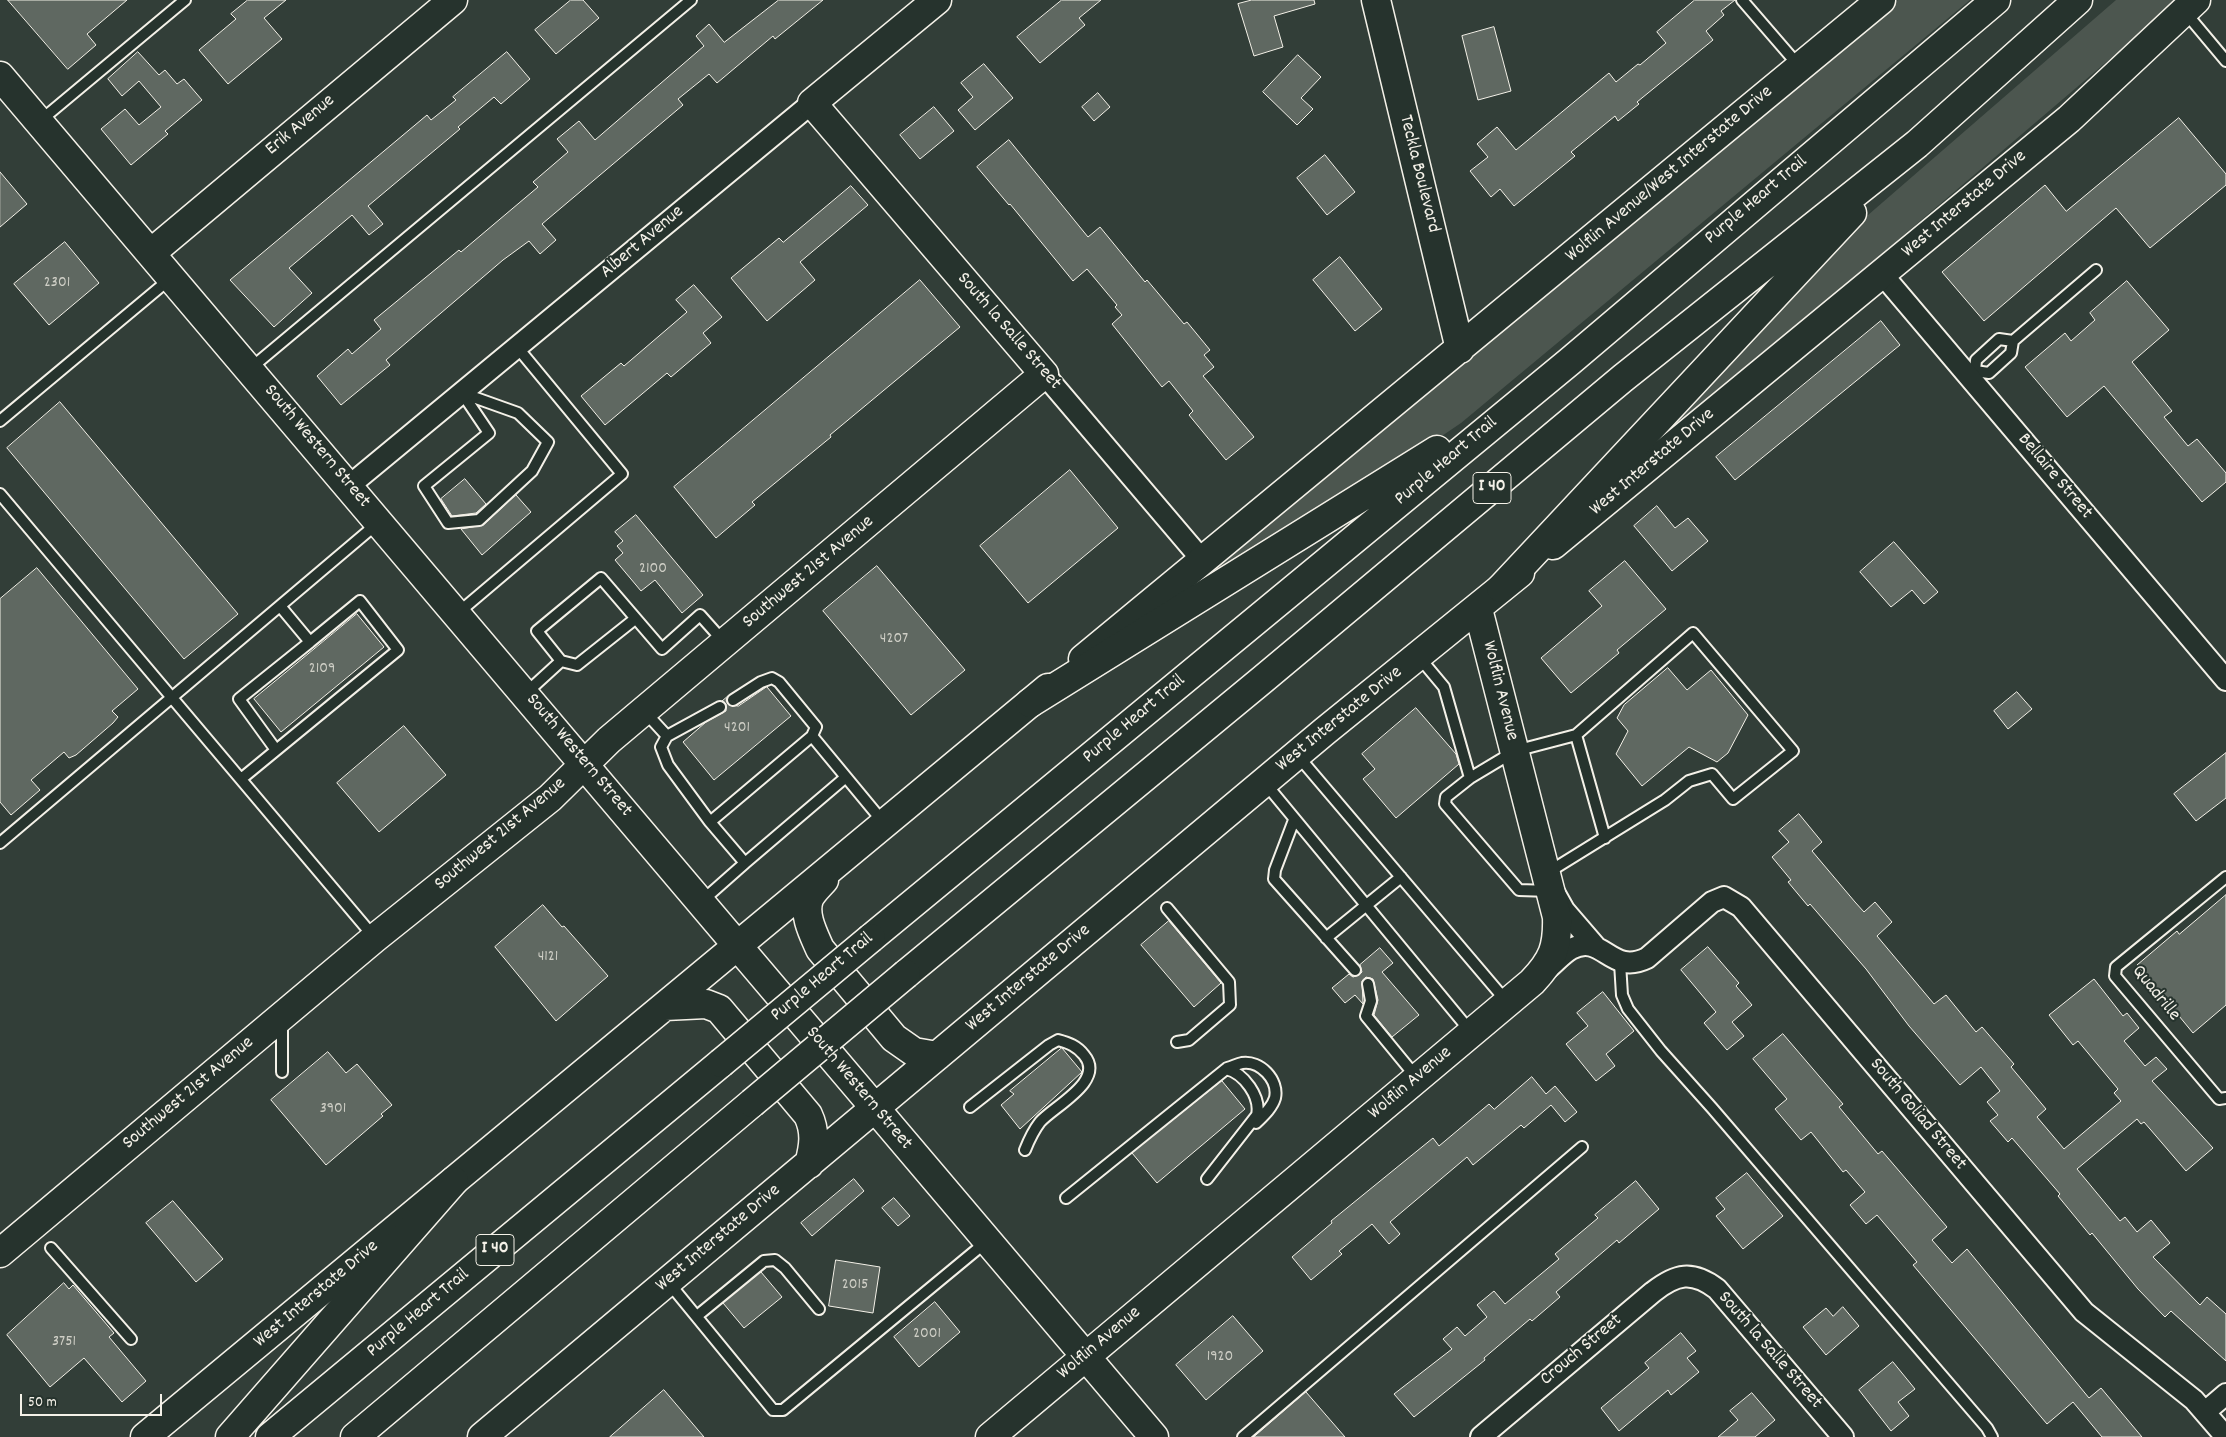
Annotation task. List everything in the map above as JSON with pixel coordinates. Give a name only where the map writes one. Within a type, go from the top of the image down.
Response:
[{"type":"main road","name":"Erik Avenue","points":[[151,253],[453,0]]},
{"type":"main road","name":"Albert Avenue","points":[[812,103],[936,0]]},
{"type":"main road","name":"Teckla Boulevard","points":[[1376,0],[1460,349]]},
{"type":"main road","name":"Wolflin Avenue/West Interstate Drive","points":[[1460,349],[1881,0]]},
{"type":"main road","name":"Purple Heart Trail","points":[[270,1437],[1569,362],[1996,0]]},
{"type":"main road","name":"I 40","points":[[355,1437],[906,974],[1623,378],[1917,144],[2078,0]]},
{"type":"main road","name":"West Interstate Drive","points":[[482,1437],[1297,755],[1478,609],[2069,119],[2190,5]]},
{"type":"main road","name":"South Western Street","points":[[0,76],[526,693],[739,945],[874,1109],[1154,1437]]},
{"type":"main road","name":"South la Salle Street","points":[[812,103],[1044,374]]},
{"type":"main road","points":[[1501,588],[1917,144]]},
{"type":"main road","name":"West Interstate Drive","points":[[144,1437],[1460,349]]},
{"type":"main road","points":[[1030,703],[1400,475],[1569,362]]},
{"type":"main road","name":"Southwest 21st Avenue","points":[[0,1254],[375,938],[544,804],[644,711],[1044,374]]},
{"type":"main road","name":"Wolflin Avenue","points":[[990,1437],[1532,982],[1546,968],[1556,944],[1557,916],[1478,609]]},
{"type":"main road","points":[[833,866],[809,900],[809,919],[812,932],[820,949],[894,1038],[914,1052],[937,1056]]},
{"type":"main road","points":[[664,1006],[706,1004],[719,1009],[808,1115],[813,1124],[814,1137],[809,1164]]},
{"type":"main road","points":[[230,1437],[454,1181]]},
{"type":"street","name":"Albert Avenue","points":[[349,486],[812,103]]},
{"type":"street","name":"Bellaire Street","points":[[1882,274],[1972,374],[2226,680]]},
{"type":"street","name":"South la Salle Street","points":[[1044,374],[1203,561]]},
{"type":"street","points":[[1549,882],[1564,910],[1596,946],[1620,962]]},
{"type":"street","name":"South Goliad Street","points":[[1620,962],[1630,964],[1647,958],[1712,902],[1724,897],[1737,904],[2084,1312],[2194,1400],[2226,1437]]},
{"type":"street","points":[[1532,982],[1572,949],[1588,945],[1596,946]]},
{"type":"street","name":"South la Salle Street","points":[[1688,1276],[1701,1279],[1717,1289],[1843,1437]]},
{"type":"street","name":"Crouch Street","points":[[1481,1437],[1658,1288],[1671,1279],[1688,1276]]},
{"type":"street","points":[[2205,1412],[2226,1394]]},
{"type":"lane","points":[[39,122],[185,0]]},
{"type":"lane","points":[[250,369],[691,0]]},
{"type":"lane","points":[[1742,0],[1800,67]]},
{"type":"lane","points":[[2190,5],[2226,61]]},
{"type":"lane","points":[[2013,341],[1999,339],[1976,360],[1972,374],[1988,373],[2011,353],[2013,341],[2096,270]]},
{"type":"lane","points":[[0,422],[172,278]]},
{"type":"lane","points":[[458,613],[622,474],[517,347]]},
{"type":"lane","points":[[462,392],[518,413],[548,442],[532,471],[479,520],[448,523],[424,486],[489,432],[462,392]]},
{"type":"lane","points":[[0,494],[375,938]]},
{"type":"lane","points":[[0,843],[380,522]]},
{"type":"lane","points":[[635,619],[577,665],[561,662],[537,631],[601,578],[662,649],[700,615],[725,643]]},
{"type":"lane","points":[[240,779],[276,750],[307,725],[327,708],[356,685],[398,650],[360,601],[339,624],[269,681],[239,699],[276,750]]},
{"type":"lane","points":[[280,606],[317,640]]},
{"type":"lane","points":[[1693,633],[1793,751],[1733,799],[1712,774],[1689,780],[1665,800],[1605,838],[1549,882],[1519,890],[1445,804],[1446,797],[1470,778],[1515,751],[1576,735],[1693,633]]},
{"type":"lane","points":[[1418,657],[1444,687],[1470,778]]},
{"type":"lane","points":[[368,660],[375,669]]},
{"type":"lane","points":[[526,693],[561,662]]},
{"type":"lane","points":[[349,676],[356,685]]},
{"type":"lane","points":[[710,822],[812,736],[816,727],[779,682],[772,678],[761,682],[733,700]]},
{"type":"lane","points":[[320,699],[327,708]]},
{"type":"lane","points":[[720,708],[668,736],[661,747],[668,765],[710,822],[745,863]]},
{"type":"lane","points":[[644,711],[668,736]]},
{"type":"lane","points":[[299,717],[307,725]]},
{"type":"lane","points":[[1576,735],[1605,838]]},
{"type":"lane","points":[[812,736],[884,824]]},
{"type":"lane","points":[[1297,755],[1508,1002]]},
{"type":"lane","points":[[702,901],[846,777]]},
{"type":"lane","points":[[1264,783],[1471,1033]]},
{"type":"lane","points":[[1294,820],[1275,870],[1274,879],[1355,970]]},
{"type":"lane","points":[[1326,938],[1401,877]]},
{"type":"lane","name":"Quadrille","points":[[2226,877],[2116,967],[2115,976],[2219,1099],[2226,1098]]},
{"type":"lane","points":[[1167,908],[1230,982],[1230,1005],[1189,1040],[1177,1042]]},
{"type":"lane","points":[[1620,962],[1622,995],[1628,1009],[1662,1052],[1987,1428],[1992,1437]]},
{"type":"lane","points":[[1368,984],[1372,1001],[1366,1016],[1417,1078]]},
{"type":"lane","points":[[282,1016],[282,1072]]},
{"type":"lane","points":[[970,1107],[1058,1040],[1078,1048],[1087,1058],[1090,1071],[1085,1083],[1041,1121],[1032,1133],[1025,1150]]},
{"type":"lane","points":[[1066,1198],[1226,1069],[1243,1063],[1253,1064],[1266,1071],[1275,1085],[1275,1098],[1269,1109],[1226,1152],[1207,1179]]},
{"type":"lane","points":[[1226,1069],[1235,1071],[1244,1080],[1259,1106],[1257,1115],[1241,1138]]},
{"type":"lane","points":[[1243,1437],[1582,1147]]},
{"type":"lane","points":[[668,1281],[773,1410],[783,1410],[987,1241]]},
{"type":"lane","points":[[51,1248],[130,1339]]},
{"type":"lane","points":[[697,1316],[764,1262],[775,1260],[785,1268],[819,1309]]},
{"type":"shaded area","points":[[1898,0],[1970,0],[1461,423],[1330,512],[1189,590]]},
{"type":"shaded area","points":[[2116,0],[2179,0],[1659,444],[1653,435],[1845,235]]},
{"type":"building","points":[[8,0],[127,0],[87,34],[96,45],[68,69]]},
{"type":"building","points":[[248,0],[286,0],[264,18],[282,39],[228,84],[199,50],[236,19],[231,14]]},
{"type":"building","points":[[571,0],[583,0],[599,18],[556,54],[535,30]]},
{"type":"building","points":[[779,0],[823,0],[775,39],[773,36],[717,83],[709,74],[678,99],[683,105],[542,224],[556,240],[540,254],[529,241],[503,260],[386,360],[390,365],[341,405],[317,376],[348,349],[352,354],[381,329],[374,320],[459,250],[461,252],[538,187],[533,182],[568,152],[557,139],[579,121],[595,140],[704,46],[696,36],[709,24],[724,42]]},
{"type":"building","points":[[1062,0],[1101,0],[1079,18],[1085,25],[1040,63],[1017,37]]},
{"type":"building","points":[[1252,0],[1314,0],[1315,4],[1274,16],[1283,47],[1254,56],[1238,4]]},
{"type":"building","points":[[1695,0],[1735,0],[1721,11],[1724,15],[1706,31],[1713,40],[1637,102],[1639,104],[1618,121],[1615,116],[1571,152],[1575,156],[1514,206],[1500,189],[1491,197],[1470,171],[1488,157],[1477,144],[1497,127],[1516,150],[1609,73],[1616,82],[1638,64],[1640,65],[1666,43],[1657,32]]},
{"type":"building","points":[[1494,27],[1511,91],[1478,100],[1462,36]]},
{"type":"building","points":[[138,52],[159,75],[165,70],[177,84],[184,79],[202,100],[165,131],[168,134],[131,165],[101,129],[125,109],[139,125],[161,107],[139,81],[122,96],[108,79]]},
{"type":"building","points":[[507,52],[530,79],[501,104],[494,97],[458,127],[460,129],[368,206],[383,224],[369,235],[352,215],[289,268],[312,293],[274,327],[230,280],[427,115],[431,120],[456,100],[453,97]]},
{"type":"building","points":[[1298,55],[1321,77],[1301,98],[1313,109],[1297,125],[1263,92]]},
{"type":"building","points":[[984,64],[1013,98],[975,130],[958,110],[973,97],[961,83]]},
{"type":"building","points":[[1098,93],[1110,107],[1094,121],[1082,107]]},
{"type":"building","points":[[934,107],[954,131],[920,159],[900,135]]},
{"type":"building","points":[[2179,118],[2226,174],[2226,185],[2150,248],[2116,208],[1984,321],[1942,272],[2045,185],[2066,211]]},
{"type":"building","points":[[1009,140],[1088,237],[1100,227],[1145,282],[1147,280],[1184,324],[1187,322],[1210,350],[1204,355],[1214,367],[1203,376],[1254,437],[1226,460],[1189,415],[1193,411],[1169,381],[1162,387],[1112,324],[1122,315],[1115,307],[1117,305],[1087,269],[1073,281],[977,167]]},
{"type":"building","points":[[1325,155],[1355,192],[1327,215],[1297,178]]},
{"type":"building","points":[[0,172],[27,204],[0,227]]},
{"type":"building","points":[[851,186],[868,205],[800,262],[815,280],[767,321],[731,278],[779,238],[783,242]]},
{"type":"building","points":[[65,242],[99,283],[49,325],[14,284]]},
{"type":"building","points":[[1340,257],[1382,309],[1355,331],[1313,280]]},
{"type":"building","points":[[920,280],[960,327],[752,502],[755,505],[716,538],[674,487]]},
{"type":"building","points":[[2127,281],[2169,330],[2132,362],[2172,411],[2164,417],[2188,446],[2197,439],[2226,473],[2226,482],[2202,502],[2104,386],[2067,417],[2025,367],[2065,333],[2071,341],[2095,320],[2090,313]]},
{"type":"building","points":[[694,285],[722,317],[703,333],[711,343],[671,377],[667,373],[605,425],[581,396],[621,363],[624,366],[687,312],[676,300]]},
{"type":"building","points":[[1881,321],[1900,345],[1735,480],[1716,457]]},
{"type":"building","points":[[60,402],[238,614],[184,659],[7,448]]},
{"type":"building","points":[[1070,470],[1118,528],[1028,603],[980,546]]},
{"type":"building","points":[[465,479],[486,504],[476,513],[452,516],[441,499]]},
{"type":"building","points":[[516,495],[531,512],[482,555],[461,529],[483,525]]},
{"type":"building","points":[[1657,506],[1675,528],[1688,518],[1708,541],[1672,571],[1634,526]]},
{"type":"building","points":[[636,515],[703,595],[682,613],[655,580],[641,591],[615,560],[623,553],[617,546],[623,541],[615,532]]},
{"type":"building","points":[[1894,542],[1938,592],[1924,604],[1912,590],[1891,607],[1860,572]]},
{"type":"building","points":[[1625,561],[1666,609],[1617,650],[1619,653],[1571,693],[1541,658],[1602,606],[1589,591]]},
{"type":"building","points":[[877,566],[965,670],[911,715],[823,611]]},
{"type":"building","points":[[37,568],[138,689],[112,711],[118,717],[113,723],[76,755],[69,758],[64,752],[31,780],[40,790],[11,815],[0,802],[0,599]]},
{"type":"building","points":[[357,614],[384,647],[281,732],[254,699]]},
{"type":"building","points":[[1668,668],[1687,690],[1711,670],[1748,715],[1728,753],[1717,762],[1689,747],[1642,786],[1616,754],[1628,731],[1617,718],[1624,705]]},
{"type":"building","points":[[767,687],[791,716],[714,780],[683,742],[706,722],[726,711],[726,704],[722,701],[729,695],[726,700],[728,704],[738,706]]},
{"type":"building","points":[[2017,692],[2032,709],[2008,729],[1994,711]]},
{"type":"building","points":[[1416,708],[1456,754],[1459,764],[1396,818],[1363,779],[1375,769],[1362,754]]},
{"type":"building","points":[[404,726],[446,775],[379,832],[337,783]]},
{"type":"building","points":[[2226,753],[2226,798],[2196,821],[2174,794]]},
{"type":"building","points":[[1799,814],[1822,842],[1812,851],[1855,902],[1864,912],[1875,902],[1892,922],[1877,936],[1934,1004],[1946,995],[1976,1032],[1982,1027],[2014,1064],[2011,1067],[2046,1109],[2037,1117],[2064,1149],[2121,1101],[2114,1093],[2118,1089],[2078,1041],[2073,1045],[2049,1015],[2094,979],[2123,1016],[2127,1013],[2139,1028],[2124,1041],[2145,1066],[2156,1057],[2167,1069],[2152,1081],[2213,1148],[2186,1171],[2144,1122],[2141,1124],[2137,1119],[2077,1169],[2120,1221],[2125,1217],[2137,1232],[2151,1220],[2170,1243],[2153,1257],[2200,1305],[2207,1297],[2226,1314],[2226,1361],[2171,1311],[2165,1317],[2138,1289],[2092,1233],[2090,1235],[2058,1196],[2060,1194],[2012,1138],[2008,1142],[1990,1121],[1998,1115],[1987,1102],[2000,1091],[1981,1067],[1960,1085],[1909,1026],[1866,969],[1810,904],[1808,906],[1788,882],[1791,880],[1772,857],[1789,842],[1779,831]]},
{"type":"building","points":[[2226,895],[2226,1005],[2193,1033],[2137,965],[2177,931],[2179,934]]},
{"type":"building","points":[[543,905],[608,976],[556,1021],[495,947]]},
{"type":"building","points":[[1169,921],[1221,983],[1194,1007],[1141,945]]},
{"type":"building","points":[[1708,947],[1739,983],[1736,986],[1752,1005],[1732,1022],[1744,1036],[1727,1050],[1704,1023],[1716,1012],[1681,970]]},
{"type":"building","points":[[1380,948],[1393,963],[1382,972],[1419,1015],[1392,1037],[1374,1015],[1378,1000],[1373,979],[1366,977],[1362,981],[1363,1004],[1355,995],[1345,1003],[1332,988],[1349,974],[1353,977],[1359,975],[1362,972],[1360,965]]},
{"type":"building","points":[[1603,992],[1634,1031],[1606,1054],[1615,1066],[1596,1081],[1566,1044],[1588,1026],[1577,1013]]},
{"type":"building","points":[[1783,1034],[1843,1104],[1839,1107],[1878,1154],[1882,1151],[1947,1227],[1932,1240],[1952,1263],[1967,1249],[2089,1398],[2101,1388],[2142,1437],[2102,1437],[2073,1402],[2047,1424],[1913,1265],[1917,1262],[1877,1215],[1866,1224],[1850,1205],[1865,1192],[1846,1170],[1843,1172],[1811,1132],[1801,1140],[1775,1109],[1787,1099],[1753,1059]]},
{"type":"building","points":[[1062,1048],[1082,1072],[1020,1129],[1001,1105],[1014,1094],[1010,1091]]},
{"type":"building","points":[[328,1052],[346,1073],[357,1064],[392,1105],[381,1114],[383,1116],[326,1165],[271,1100]]},
{"type":"building","points":[[1532,1077],[1546,1094],[1555,1086],[1577,1112],[1565,1122],[1551,1105],[1524,1128],[1521,1125],[1473,1165],[1467,1157],[1390,1222],[1400,1234],[1389,1244],[1372,1224],[1339,1251],[1342,1254],[1311,1280],[1292,1257],[1332,1223],[1331,1221],[1433,1138],[1439,1146],[1489,1104],[1494,1109]]},
{"type":"building","points":[[1222,1081],[1245,1109],[1157,1183],[1132,1153]]},
{"type":"building","points":[[1747,1173],[1783,1216],[1743,1249],[1716,1216],[1725,1209],[1716,1198]]},
{"type":"building","points":[[854,1179],[864,1191],[812,1236],[801,1223]]},
{"type":"building","points":[[1636,1181],[1659,1209],[1619,1243],[1617,1240],[1556,1292],[1560,1297],[1532,1321],[1530,1319],[1484,1358],[1485,1360],[1414,1417],[1394,1394],[1452,1349],[1443,1339],[1457,1327],[1465,1336],[1487,1317],[1477,1305],[1494,1291],[1505,1304],[1559,1259],[1555,1254],[1598,1218],[1595,1215]]},
{"type":"building","points":[[894,1198],[910,1216],[898,1226],[882,1208]]},
{"type":"building","points":[[173,1201],[223,1259],[196,1282],[146,1223]]},
{"type":"building","points":[[836,1260],[880,1267],[873,1313],[829,1306]]},
{"type":"building","points":[[761,1272],[782,1297],[744,1328],[723,1303]]},
{"type":"building","points":[[64,1283],[69,1289],[73,1285],[114,1333],[109,1337],[146,1381],[122,1402],[84,1358],[50,1387],[7,1335]]},
{"type":"building","points":[[935,1302],[960,1332],[919,1367],[894,1337]]},
{"type":"building","points":[[1843,1307],[1859,1326],[1826,1355],[1803,1327],[1826,1308],[1833,1316]]},
{"type":"building","points":[[1233,1316],[1263,1351],[1206,1400],[1176,1365]]},
{"type":"building","points":[[1681,1333],[1696,1351],[1687,1358],[1699,1372],[1671,1395],[1668,1390],[1619,1431],[1601,1408],[1649,1368],[1645,1363]]},
{"type":"building","points":[[1893,1362],[1915,1389],[1898,1402],[1909,1416],[1891,1431],[1859,1390]]},
{"type":"building","points":[[664,1390],[704,1437],[610,1437]]},
{"type":"building","points":[[1306,1392],[1345,1437],[1254,1437]]},
{"type":"building","points":[[1752,1393],[1775,1420],[1755,1437],[1718,1437],[1738,1420],[1730,1411]]}]
